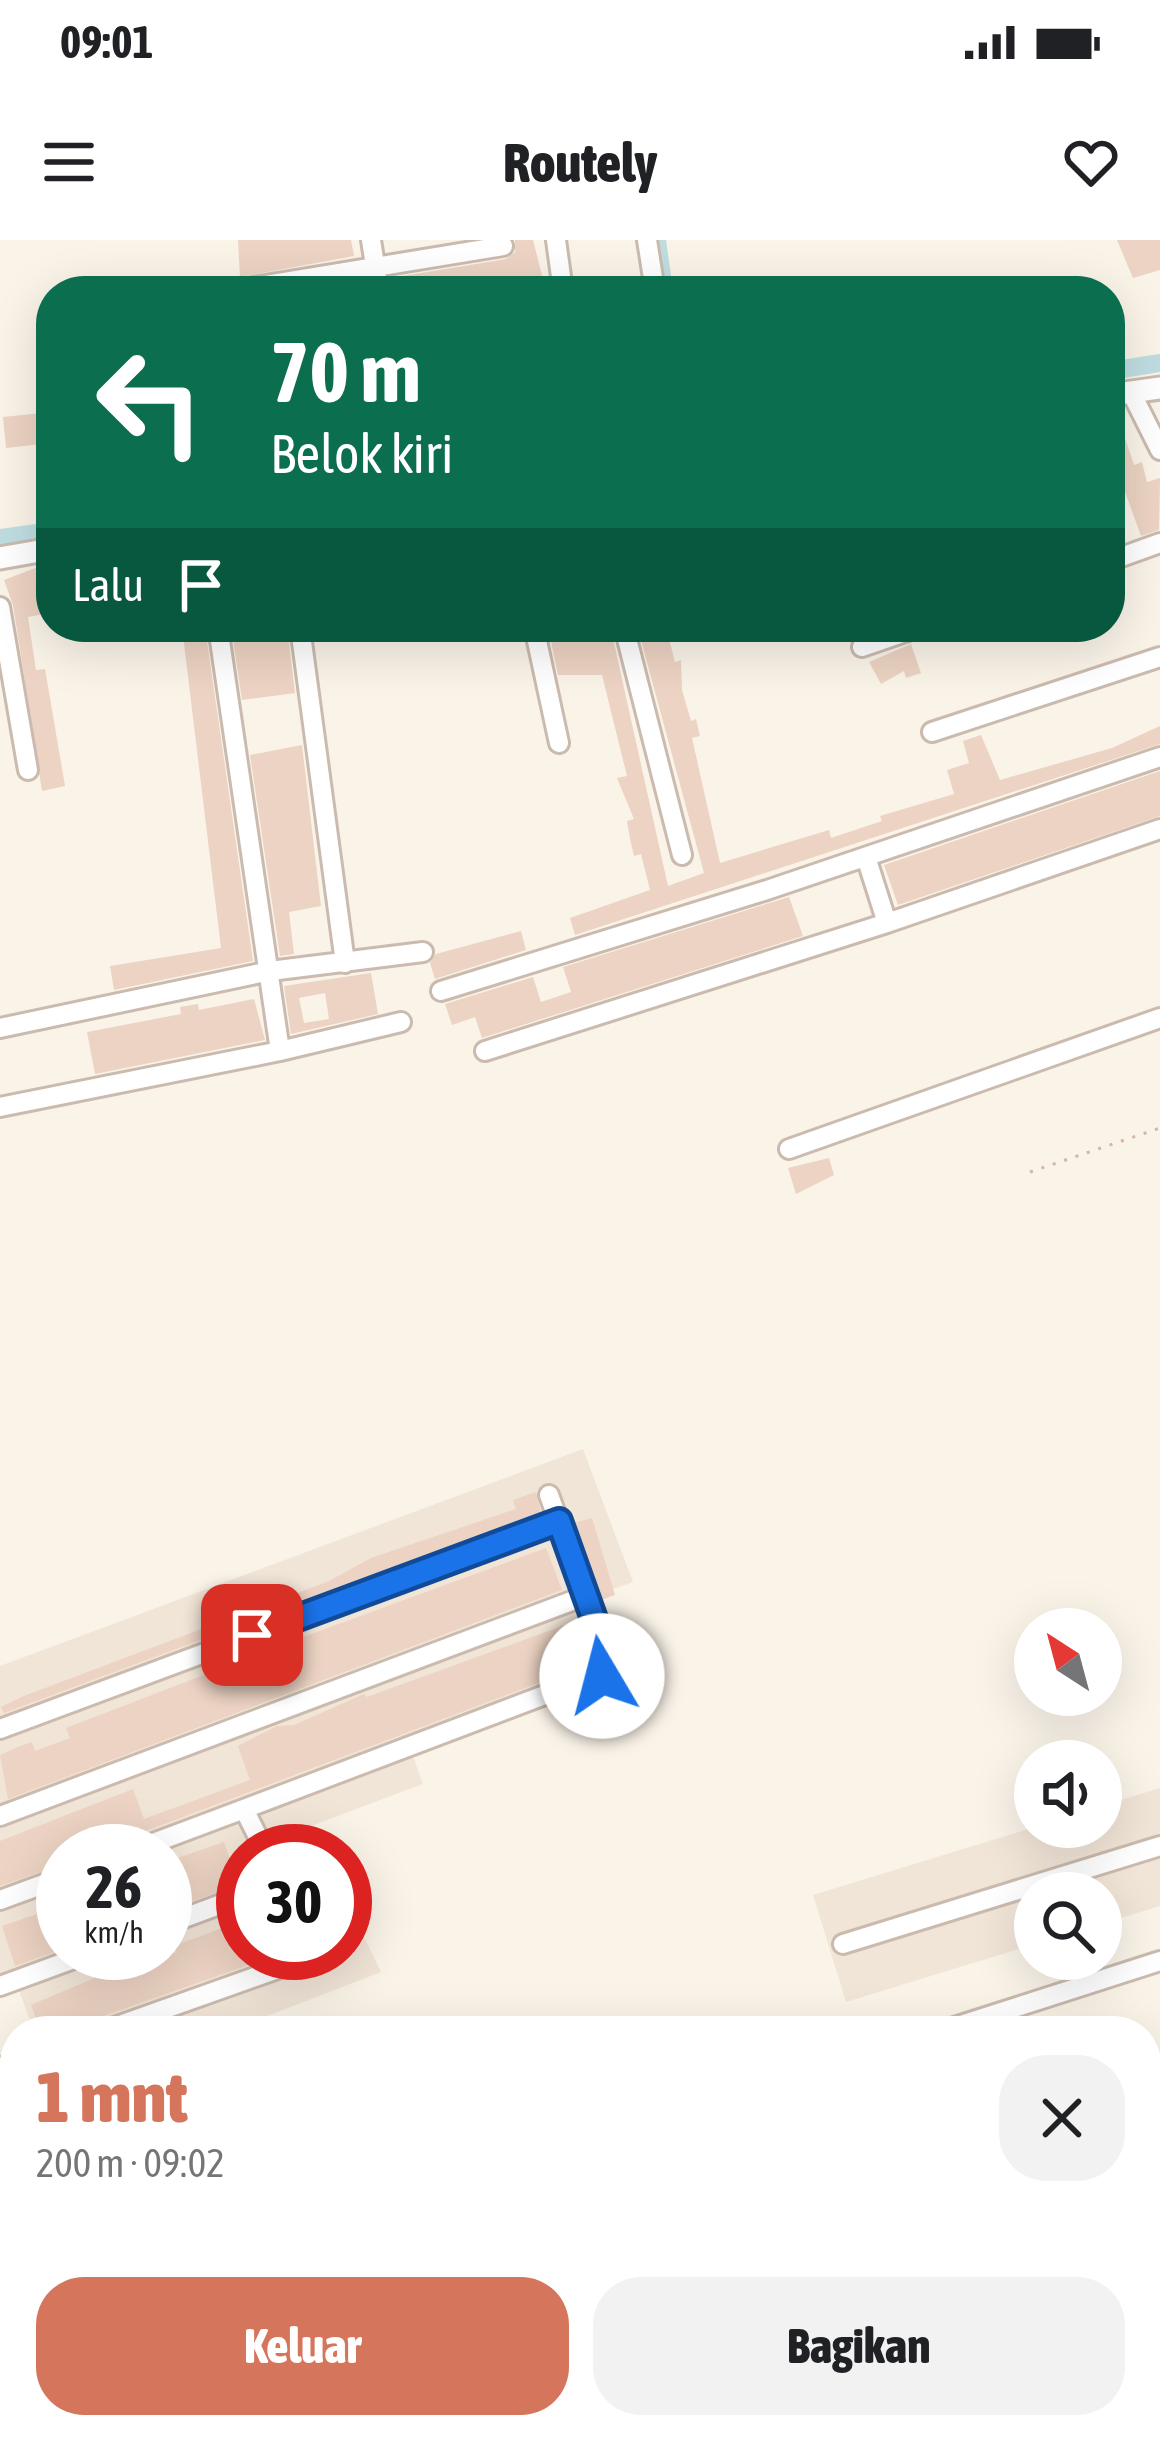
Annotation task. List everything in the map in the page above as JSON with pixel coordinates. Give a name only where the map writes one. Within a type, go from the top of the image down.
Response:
[{"type":"street","points":[[371,240],[377,276]]},
{"type":"street","points":[[556,240],[561,276]]},
{"type":"street","points":[[647,240],[653,276]]},
{"type":"street","points":[[324,276],[503,246]]},
{"type":"street","points":[[1135,392],[1160,450]]},
{"type":"street","points":[[1125,556],[1160,543]]},
{"type":"street","points":[[0,558],[36,552]]},
{"type":"street","points":[[0,607],[4,652],[28,770]]},
{"type":"street","points":[[220,642],[280,1051]]},
{"type":"street","points":[[302,642],[345,963]]},
{"type":"street","points":[[537,642],[559,743]]},
{"type":"street","points":[[628,642],[682,855]]},
{"type":"street","points":[[862,647],[876,642]]},
{"type":"street","points":[[932,732],[1160,657]]},
{"type":"street","points":[[441,991],[866,857],[1160,757]]},
{"type":"street","points":[[484,1051],[886,923],[1160,829]]},
{"type":"street","points":[[866,857],[886,923]]},
{"type":"street","points":[[0,1028],[270,971],[423,952]]},
{"type":"street","points":[[789,1149],[1160,1018]]},
{"type":"street","points":[[0,1107],[401,1022]]},
{"type":"street","points":[[192,1828],[597,1679],[605,1672],[608,1658],[549,1495]]},
{"type":"street","points":[[0,1729],[559,1521]]},
{"type":"street","points":[[0,1816],[585,1596]]},
{"type":"street","points":[[244,1809],[252,1824]]},
{"type":"street","points":[[843,1944],[1160,1846]]},
{"type":"street","points":[[0,1900],[36,1887]]},
{"type":"street","points":[[989,2016],[1160,1961]]},
{"type":"street","points":[[0,1987],[36,1973]]},
{"type":"street","points":[[145,2016],[247,1980]]},
{"type":"path","points":[[1030,1172],[1160,1128]]},
{"type":"shaded area","points":[[583,1449],[633,1582],[586,1599],[613,1671],[410,1748],[423,1784],[316,1824],[216,1824],[216,1980],[360,1980],[267,2016],[28,2016],[14,1977],[0,1981],[0,1666]]},
{"type":"shaded area","points":[[1160,1788],[1160,1906],[1122,1918],[1122,1872],[1014,1872],[1014,1950],[846,2002],[813,1895],[1014,1833],[1014,1848],[1122,1848],[1122,1800]]},
{"type":"shaded area","points":[[372,1954],[381,1972],[372,1975]]},
{"type":"building","points":[[238,240],[351,240],[354,256],[240,276]]},
{"type":"building","points":[[515,240],[533,240],[542,276],[403,276],[506,259],[515,252]]},
{"type":"building","points":[[1117,240],[1160,240],[1160,270],[1133,278]]},
{"type":"building","points":[[36,414],[36,445],[6,448],[3,417]]},
{"type":"building","points":[[1125,438],[1134,465],[1142,462],[1147,482],[1160,478],[1159,530],[1141,536],[1125,492]]},
{"type":"building","points":[[36,568],[36,616],[28,617],[36,670],[45,669],[65,786],[42,791],[13,605],[4,580]]},
{"type":"building","points":[[184,642],[207,642],[253,961],[114,990],[110,966],[221,948]]},
{"type":"building","points":[[233,642],[289,642],[295,693],[242,700]]},
{"type":"building","points":[[551,642],[614,642],[668,886],[704,873],[642,642],[670,642],[675,662],[681,660],[682,690],[700,736],[692,738],[720,863],[829,830],[831,838],[882,821],[880,816],[954,794],[947,770],[969,763],[963,741],[981,735],[1000,780],[1112,748],[1160,726],[1160,744],[575,935],[570,918],[650,890],[641,854],[634,856],[630,839],[627,821],[634,819],[617,778],[627,776],[602,675],[558,675]]},
{"type":"building","points":[[911,644],[921,673],[906,678],[904,671],[881,684],[869,662]]},
{"type":"building","points":[[302,745],[321,906],[289,912],[294,954],[280,956],[250,755]]},
{"type":"building","points":[[1160,771],[1160,816],[898,905],[884,865]]},
{"type":"building","points":[[789,897],[803,936],[482,1038],[475,1017],[452,1025],[445,1004],[533,977],[541,1002],[571,992],[563,967]]},
{"type":"building","points":[[521,931],[526,950],[435,979],[430,963],[436,954]]},
{"type":"building","points":[[371,973],[378,1014],[291,1034],[284,986]],"holes":[[[325,993],[329,1019],[304,1023],[299,998]]]},
{"type":"building","points":[[254,999],[265,1040],[95,1074],[87,1032],[181,1014],[180,1007],[198,1004],[199,1010]]},
{"type":"building","points":[[829,1158],[834,1175],[796,1194],[788,1168]]},
{"type":"building","points":[[536,1492],[541,1513],[4,1713],[1,1707],[329,1581],[371,1558],[516,1509],[513,1500]]},
{"type":"building","points":[[592,1518],[615,1595],[601,1600],[574,1523]]},
{"type":"building","points":[[546,1548],[562,1590],[8,1799],[0,1755],[32,1742],[35,1751],[70,1738],[66,1728],[230,1665],[228,1659],[240,1654],[243,1659]]},
{"type":"building","points":[[573,1622],[589,1664],[164,1824],[43,1824],[133,1789],[144,1819],[250,1780],[238,1746],[277,1726],[294,1725],[364,1694],[367,1697]]},
{"type":"building","points":[[36,1827],[36,1873],[0,1886],[0,1841]]},
{"type":"building","points":[[216,1845],[216,1893],[192,1901],[192,1853]]},
{"type":"building","points":[[36,1914],[36,1959],[15,1966],[2,1926]]},
{"type":"building","points":[[216,1930],[216,1976],[104,2016],[35,2016],[31,2005],[90,1980],[192,1980],[192,1939]]},
{"type":"waterway","points":[[657,240],[662,276]]},
{"type":"waterway","points":[[1125,369],[1160,363]]},
{"type":"waterway","points":[[0,538],[36,533]]},
{"type":"route","points":[[252,1635],[559,1521],[608,1658],[602,1676]]}]
